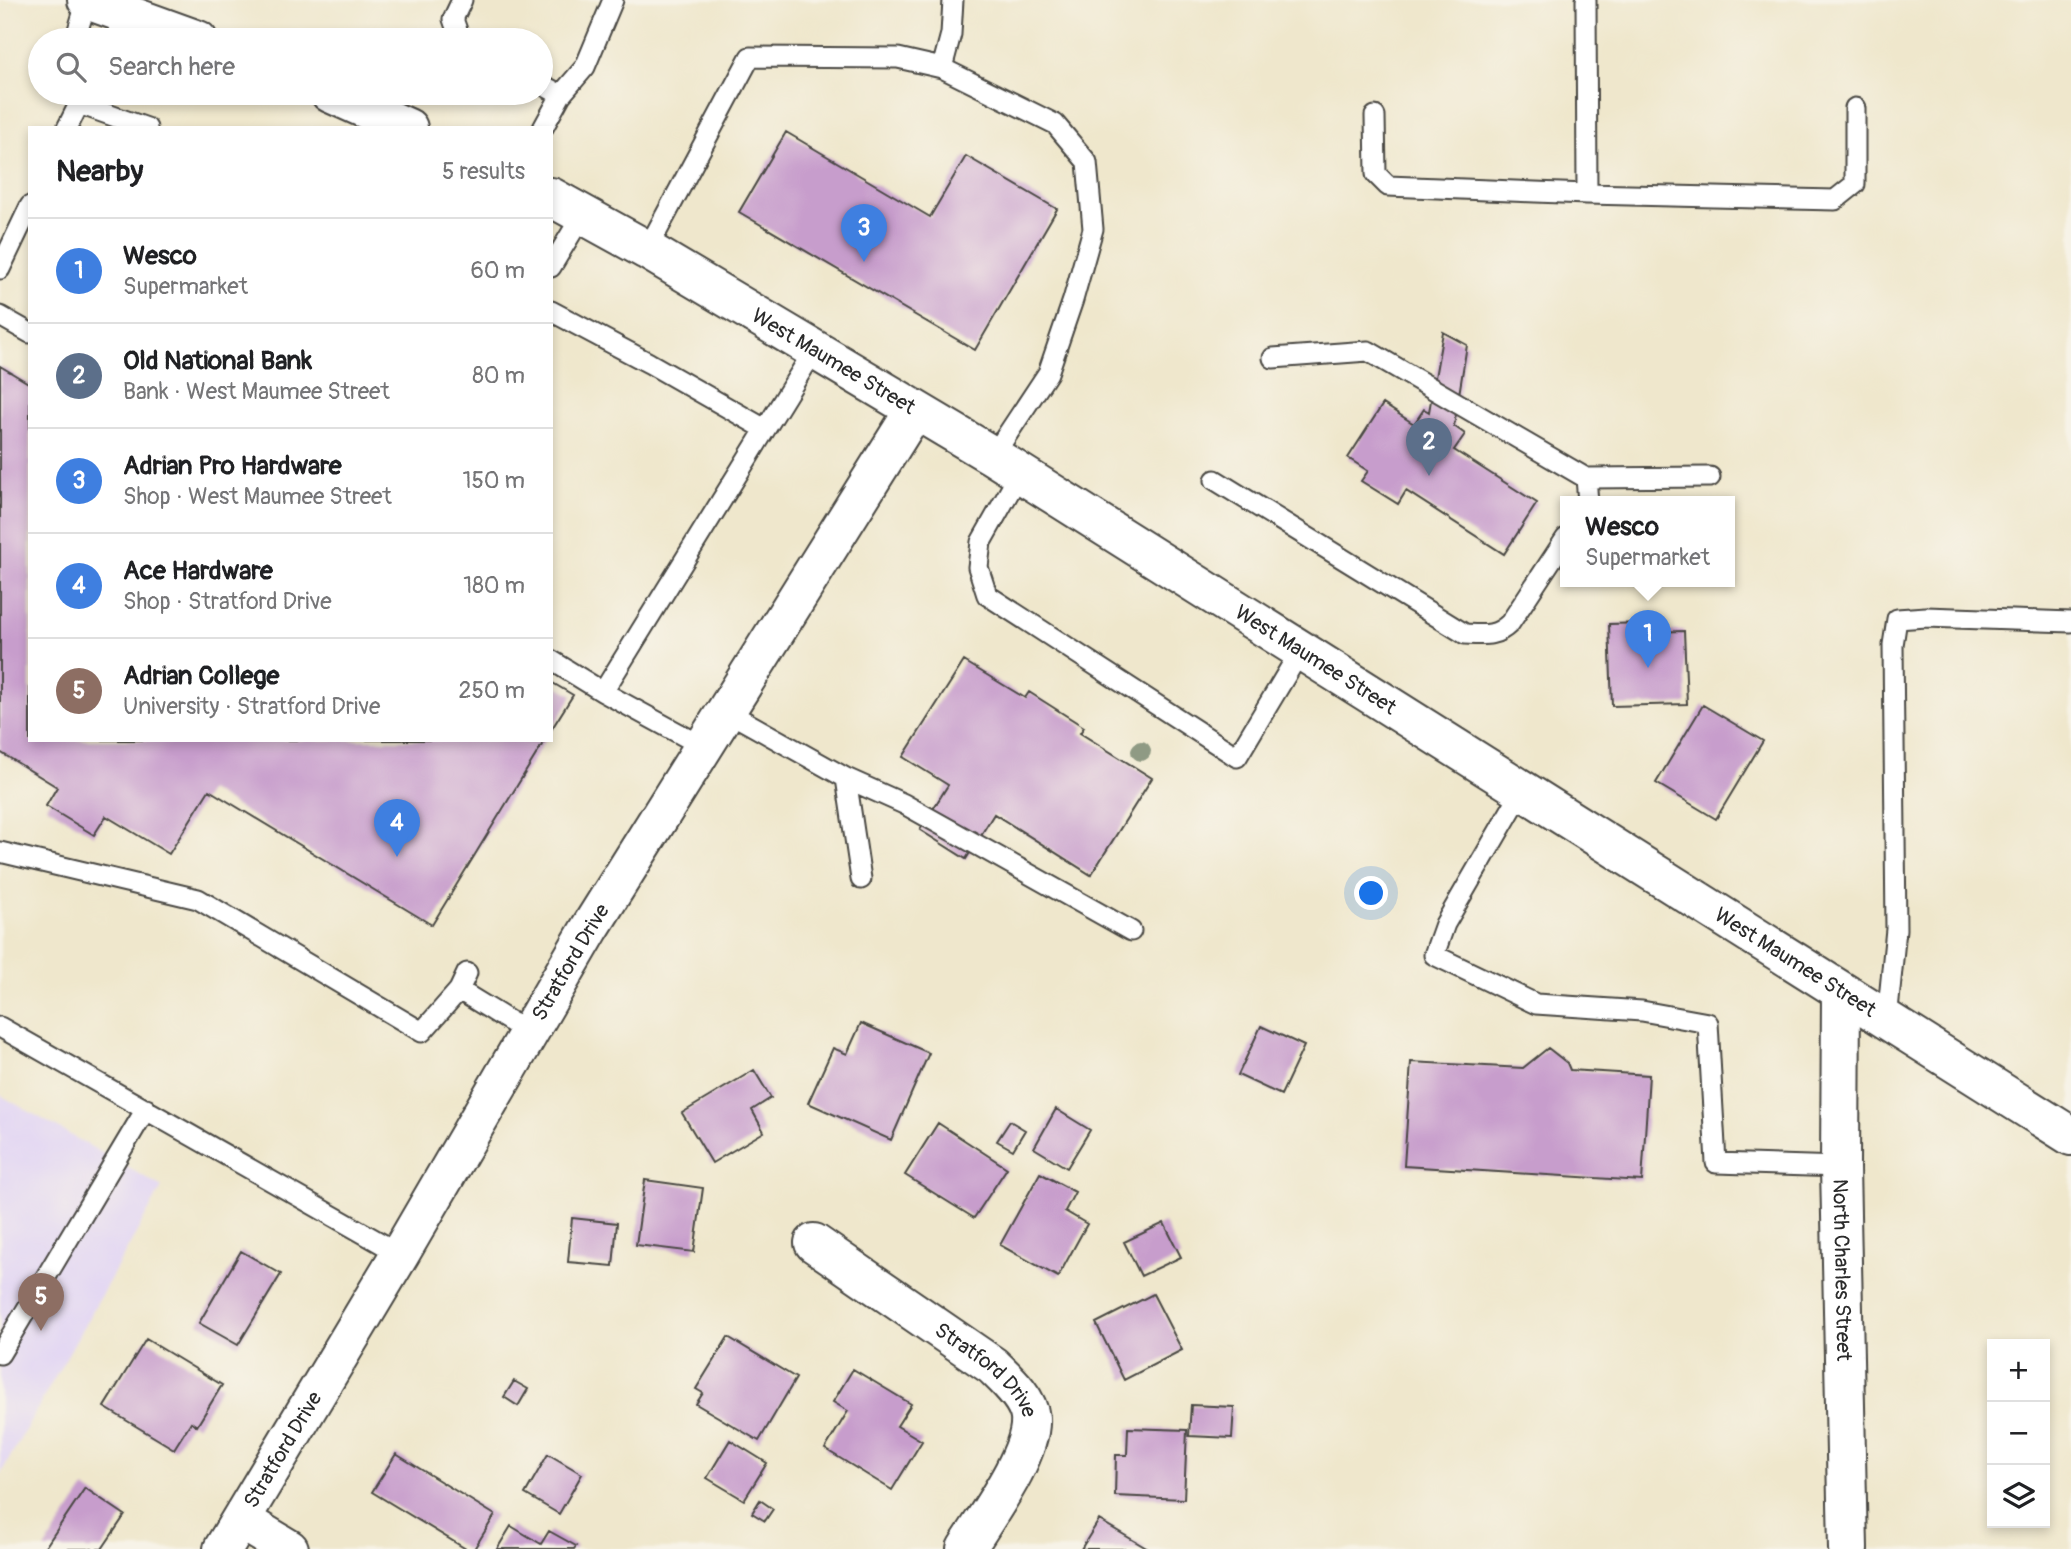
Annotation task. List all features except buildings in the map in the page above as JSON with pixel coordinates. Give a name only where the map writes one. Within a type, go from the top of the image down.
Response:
[{"type":"street","points":[[107,10],[162,28]]},
{"type":"street","points":[[357,105],[404,126]]},
{"type":"street","name":"West Maumee Street","points":[[567,206],[647,250],[1007,465],[2071,1136]]},
{"type":"street","name":"Stratford Drive","points":[[289,1549],[232,1534],[400,1254],[590,928],[914,411]]},
{"type":"street","name":"North Charles Street","points":[[1841,992],[1840,1167],[1848,1549]]},
{"type":"street","name":"Stratford Drive","points":[[814,1243],[993,1366],[1017,1389],[1030,1417],[1026,1444],[1009,1479],[965,1549]]},
{"type":"lane","points":[[456,28],[453,19],[462,0]]},
{"type":"lane","points":[[544,126],[561,95],[585,67],[613,0]]},
{"type":"lane","points":[[942,68],[951,34],[953,0]]},
{"type":"lane","points":[[1586,0],[1587,194]]},
{"type":"lane","points":[[88,28],[107,10]]},
{"type":"lane","points":[[647,250],[750,57],[898,58],[942,68],[1055,124],[1087,162],[1093,229],[1048,373],[1007,465],[981,542],[978,567],[987,595],[1237,757],[1301,650]]},
{"type":"lane","points":[[553,91],[561,95]]},
{"type":"lane","points":[[68,126],[77,105]]},
{"type":"lane","points":[[100,105],[143,126]]},
{"type":"lane","points":[[1375,116],[1376,174],[1388,186],[1835,200],[1855,184],[1855,108]]},
{"type":"lane","points":[[553,259],[567,206]]},
{"type":"lane","points":[[0,269],[28,210]]},
{"type":"lane","points":[[553,313],[649,363],[765,429]]},
{"type":"lane","points":[[0,316],[28,332]]},
{"type":"lane","points":[[603,692],[815,349]]},
{"type":"lane","points":[[1273,358],[1368,351],[1586,478],[1710,477]]},
{"type":"lane","points":[[1586,478],[1588,496]]},
{"type":"lane","points":[[1215,480],[1465,634],[1486,635],[1502,631],[1560,546]]},
{"type":"lane","points":[[1887,1020],[1896,929],[1893,645],[1897,619],[1926,617],[2071,622]]},
{"type":"lane","points":[[553,661],[704,747]]},
{"type":"lane","points":[[726,711],[846,778],[904,804],[1131,932]]},
{"type":"lane","points":[[846,778],[861,880]]},
{"type":"lane","points":[[1522,791],[1445,924],[1434,955],[1536,1004],[1642,1011],[1708,1023],[1716,1163],[1840,1167]]},
{"type":"lane","points":[[0,852],[198,899],[422,1032],[463,981],[529,1033]]},
{"type":"lane","points":[[0,1027],[400,1254]]},
{"type":"lane","points":[[0,1354],[146,1109]]},
{"type":"shaded area","points":[[0,1095],[162,1187],[0,1475]]},
{"type":"place","name":"Adrian Pro Hardware","points":[[864,262]]},
{"type":"place","name":"Old National Bank","points":[[1429,476]]},
{"type":"place","name":"Wesco","points":[[1648,668]]},
{"type":"place","name":"Ace Hardware","points":[[397,857]]},
{"type":"place","name":"Adrian College","points":[[41,1331]]}]
